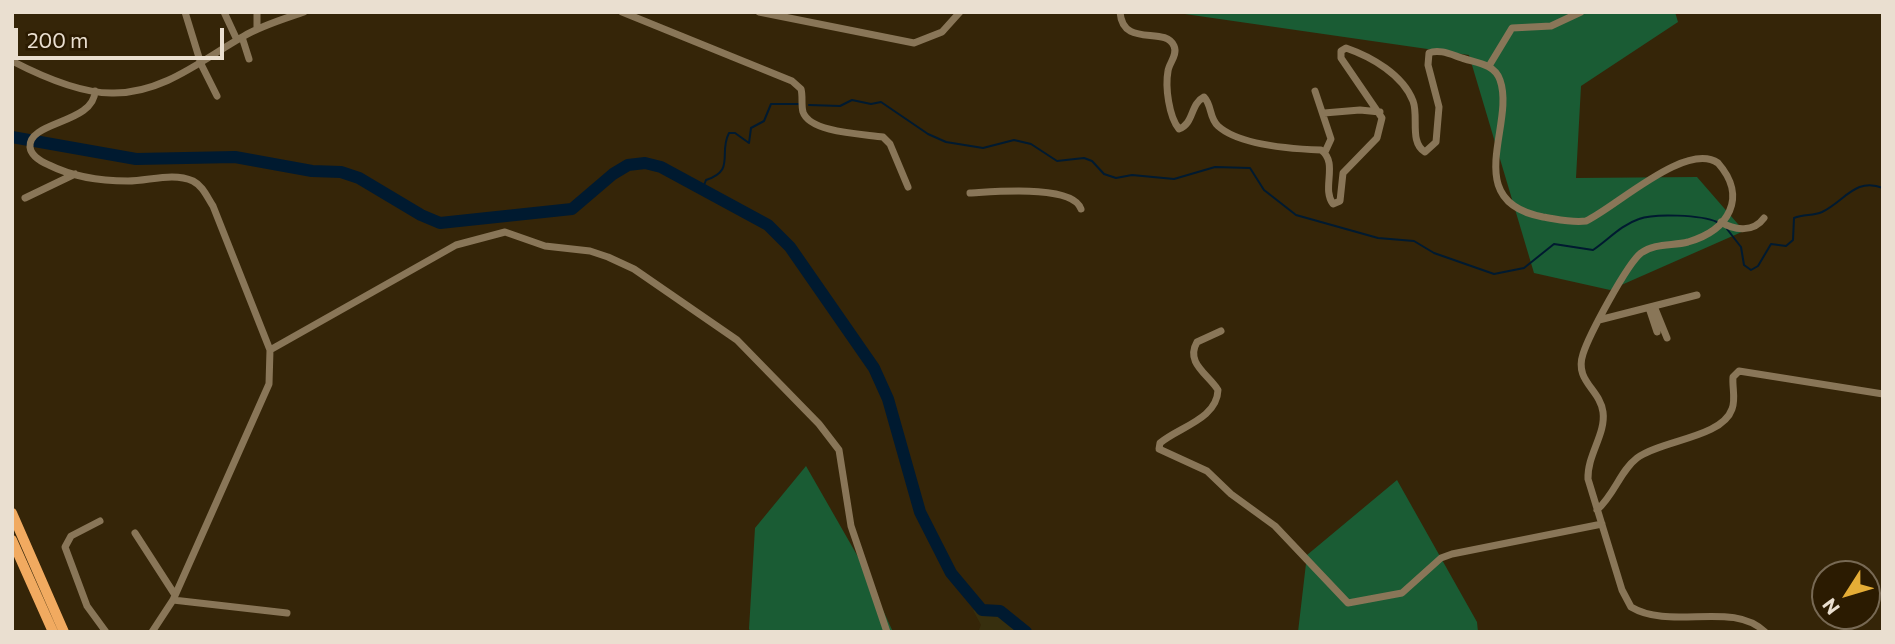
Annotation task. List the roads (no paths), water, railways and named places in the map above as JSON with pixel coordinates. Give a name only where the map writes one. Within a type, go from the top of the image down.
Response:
[{"type":"highway","points":[[12,513],[64,632]]},
{"type":"highway","points":[[12,540],[52,632]]},
{"type":"street","points":[[185,12],[201,64],[217,96]]},
{"type":"street","points":[[224,12],[249,59]]},
{"type":"street","points":[[257,12],[257,29]]},
{"type":"street","points":[[12,61],[48,77],[95,91],[134,90],[169,80],[201,64],[239,38],[304,12]]},
{"type":"street","points":[[622,12],[792,81],[801,89],[803,111],[810,122],[834,130],[883,137],[890,144],[908,187]]},
{"type":"street","points":[[759,12],[914,43],[942,32],[960,12]]},
{"type":"street","points":[[1120,12],[1122,23],[1129,31],[1159,37],[1173,43],[1175,51],[1167,79],[1171,114],[1179,129],[1187,124],[1196,102],[1204,97],[1216,124],[1231,134],[1281,148],[1325,152]]},
{"type":"street","points":[[1489,66],[1509,30],[1550,26],[1581,12]]},
{"type":"street","points":[[1325,152],[1330,162],[1328,195],[1336,205],[1340,201],[1343,173],[1380,131],[1380,112],[1341,58],[1340,54],[1345,48],[1390,71],[1403,84],[1415,108],[1417,144],[1424,152],[1436,142],[1439,107],[1427,60],[1429,53],[1444,53],[1489,66],[1496,73],[1502,90],[1495,168],[1504,193],[1521,210],[1572,222],[1586,221],[1669,167],[1709,158],[1723,169],[1734,191],[1732,206],[1721,222],[1689,241],[1655,247],[1641,253],[1599,320],[1581,365],[1585,383],[1600,402],[1604,415],[1588,473],[1622,590],[1631,607],[1661,616],[1743,618],[1765,632]]},
{"type":"street","points":[[95,91],[93,103],[85,110],[37,134],[30,145],[41,162],[75,174],[108,180],[179,178],[199,185],[212,206],[270,350],[269,384],[174,598],[152,632]]},
{"type":"street","points":[[1315,91],[1331,139],[1325,152]]},
{"type":"street","points":[[1324,113],[1360,110],[1380,112]]},
{"type":"street","points":[[24,198],[75,174]]},
{"type":"street","points":[[970,193],[1034,190],[1074,200],[1081,209]]},
{"type":"street","points":[[1721,222],[1732,228],[1745,229],[1754,228],[1765,218]]},
{"type":"street","points":[[270,350],[445,250],[488,234],[518,234],[545,246],[590,251],[608,257],[634,269],[737,340],[819,424],[839,450],[844,461],[851,526],[887,632]]},
{"type":"street","points":[[1599,320],[1697,295]]},
{"type":"street","points":[[1651,307],[1657,332]]},
{"type":"street","points":[[1651,307],[1667,338]]},
{"type":"street","points":[[1221,331],[1197,342],[1193,354],[1195,363],[1218,390],[1217,398],[1199,420],[1165,438],[1159,449],[1207,471],[1231,494],[1275,526],[1348,603],[1402,593],[1441,558],[1452,554],[1602,524]]},
{"type":"street","points":[[1597,510],[1614,494],[1626,470],[1643,454],[1723,422],[1733,407],[1733,377],[1739,371],[1883,394]]},
{"type":"street","points":[[100,521],[71,536],[65,547],[87,606],[106,632]]},
{"type":"street","points":[[135,533],[174,598]]},
{"type":"street","points":[[174,598],[287,613]]},
{"type":"waterway","points":[[809,105],[840,106],[852,100],[871,104],[881,102],[928,134],[946,142],[983,148],[1014,140],[1031,144],[1057,161],[1084,158],[1092,161],[1104,174],[1116,178],[1132,175],[1174,179],[1215,167],[1250,168],[1264,190],[1296,215],[1378,238],[1414,241],[1434,253],[1494,274],[1524,268],[1554,244],[1593,250],[1626,225],[1646,217],[1690,216],[1717,222]]},
{"type":"waterway","points":[[703,188],[706,180],[715,176],[724,166],[729,133],[735,133],[749,143],[751,128],[764,121],[771,104],[801,104]]},
{"type":"waterway","points":[[12,137],[136,159],[235,157],[312,171],[341,172],[359,178],[421,215],[440,223],[572,209],[613,174],[628,165],[645,163],[661,167],[768,225],[790,247],[874,368],[888,399],[920,512],[951,573],[982,610],[1000,611],[1026,632]]},
{"type":"waterway","points":[[1727,229],[1741,247],[1744,265],[1751,270],[1758,266],[1771,244],[1786,246],[1793,240],[1794,218],[1822,212],[1857,188],[1873,185],[1883,188]]}]
